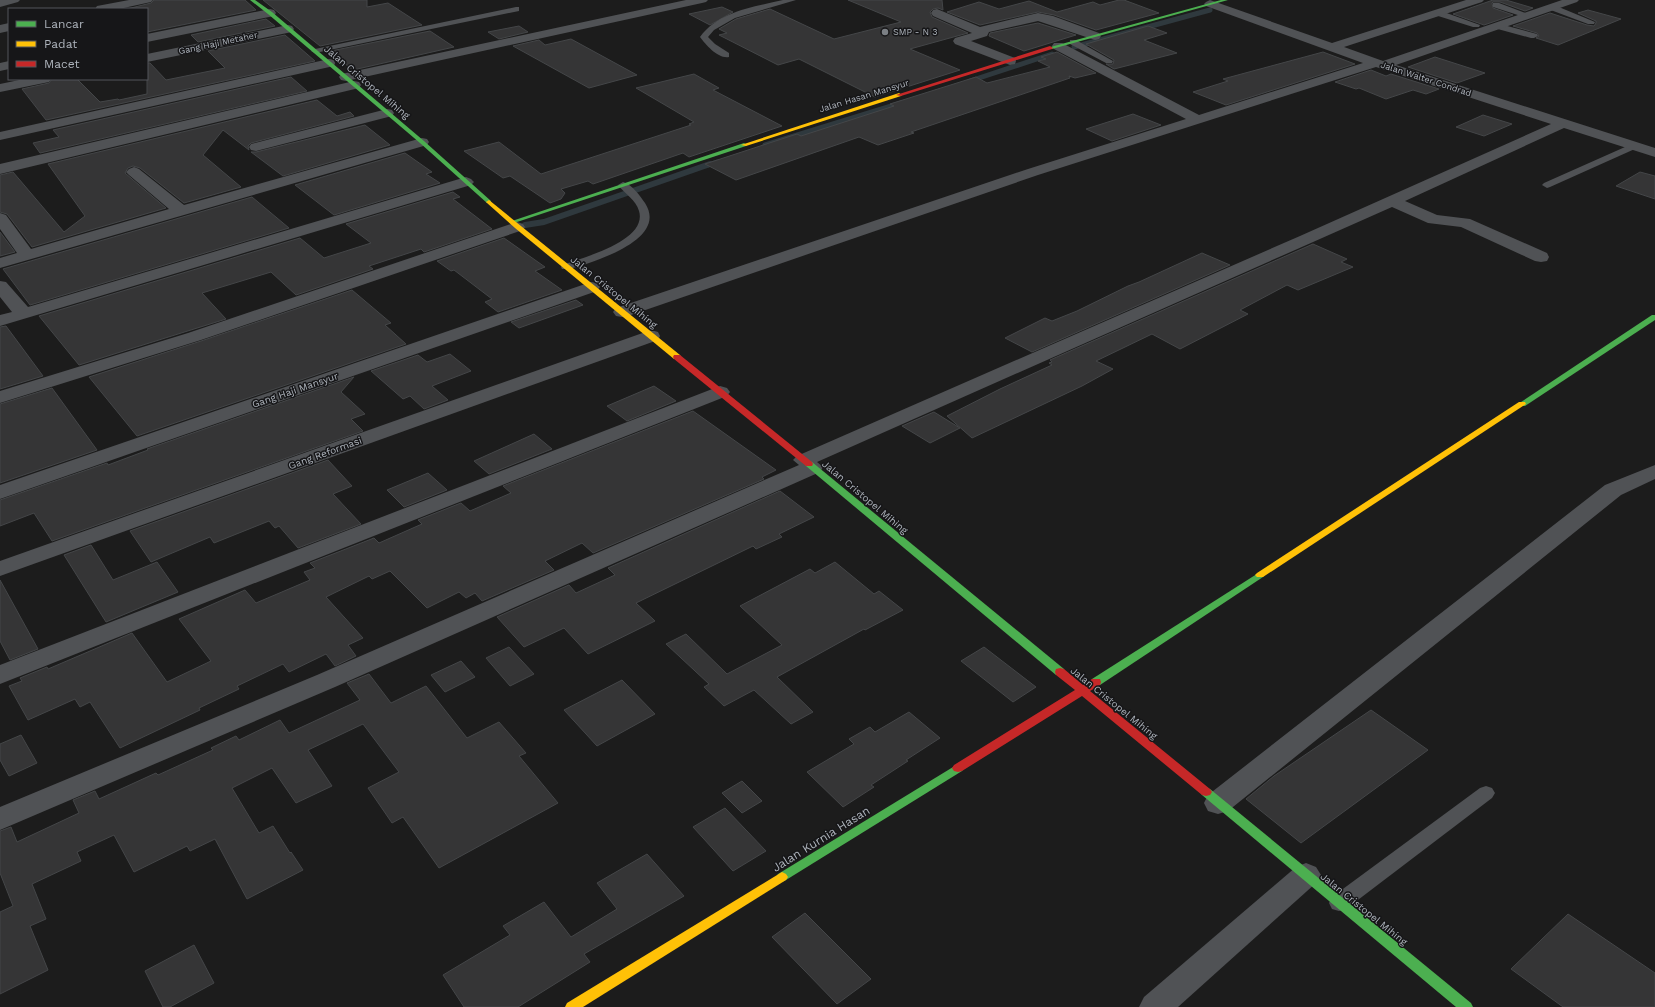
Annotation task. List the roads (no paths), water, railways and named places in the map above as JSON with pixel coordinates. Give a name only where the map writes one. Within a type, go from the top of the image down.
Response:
[{"type":"street","points":[[0,3],[14,0]]},
{"type":"street","points":[[106,8],[147,0]]},
{"type":"street","name":"Jalan Cristopel Mihing","points":[[253,0],[422,142],[514,225],[808,464],[1466,1007]]},
{"type":"street","points":[[0,169],[350,81],[702,0]]},
{"type":"street","name":"Jalan Hasan Mansyur","points":[[514,225],[623,184],[816,121],[1204,2],[1226,0]]},
{"type":"street","points":[[1332,47],[1478,0]]},
{"type":"street","points":[[622,312],[1033,172],[1197,119],[1380,64],[1573,0]]},
{"type":"street","name":"Jalan Walter Condrad","points":[[1204,2],[1380,64],[1655,153]]},
{"type":"street","points":[[148,38],[270,13]]},
{"type":"street","points":[[937,13],[983,33],[959,42],[1010,61]]},
{"type":"street","points":[[979,30],[1038,17],[1049,19],[1095,36]]},
{"type":"street","name":"Gang Haji Metaher","points":[[148,58],[288,29]]},
{"type":"street","points":[[1058,46],[1197,119]]},
{"type":"street","points":[[0,136],[329,63]]},
{"type":"street","points":[[0,88],[39,80]]},
{"type":"street","points":[[256,147],[387,113]]},
{"type":"street","points":[[0,819],[326,681],[1562,124]]},
{"type":"street","points":[[0,263],[422,142]]},
{"type":"street","points":[[134,172],[181,211]]},
{"type":"street","points":[[0,321],[466,182]]},
{"type":"street","points":[[1392,201],[1434,220],[1464,222],[1541,257]]},
{"type":"street","points":[[0,218],[27,255]]},
{"type":"street","points":[[0,397],[67,378],[223,327],[514,225]]},
{"type":"street","points":[[0,286],[24,314]]},
{"type":"street","name":"Gang Haji Mansyur","points":[[0,492],[591,287]]},
{"type":"street","name":"Jalan Kurnia Hasan","points":[[572,1007],[1082,691],[1655,317]]},
{"type":"street","name":"Gang Reformasi","points":[[0,569],[651,336]]},
{"type":"street","points":[[0,675],[720,392]]},
{"type":"street","points":[[1218,803],[1608,494],[1655,470]]},
{"type":"street","points":[[1155,1007],[1306,875]]},
{"type":"lane","points":[[726,55],[712,46],[704,37],[708,30],[728,18],[744,12],[792,0]]},
{"type":"lane","points":[[1496,5],[1527,15]]},
{"type":"lane","points":[[1551,7],[1592,22]]},
{"type":"lane","points":[[315,51],[516,9]]},
{"type":"lane","points":[[1438,13],[1476,25]]},
{"type":"lane","points":[[1497,26],[1534,36]]},
{"type":"lane","points":[[1073,42],[1109,61]]},
{"type":"lane","points":[[1547,185],[1634,146]]},
{"type":"lane","points":[[566,267],[593,258],[628,242],[641,230],[645,218],[642,205],[623,184]]},
{"type":"lane","points":[[1339,903],[1486,793]]},
{"type":"waterway","points":[[1074,47],[1210,10]]},
{"type":"waterway","points":[[970,81],[1052,54]]},
{"type":"waterway","points":[[765,145],[901,103]]},
{"type":"waterway","points":[[708,165],[717,162]]},
{"type":"waterway","points":[[525,225],[544,222],[710,164]]},
{"type":"place","name":"SMP - N 3","points":[[885,32]]}]
